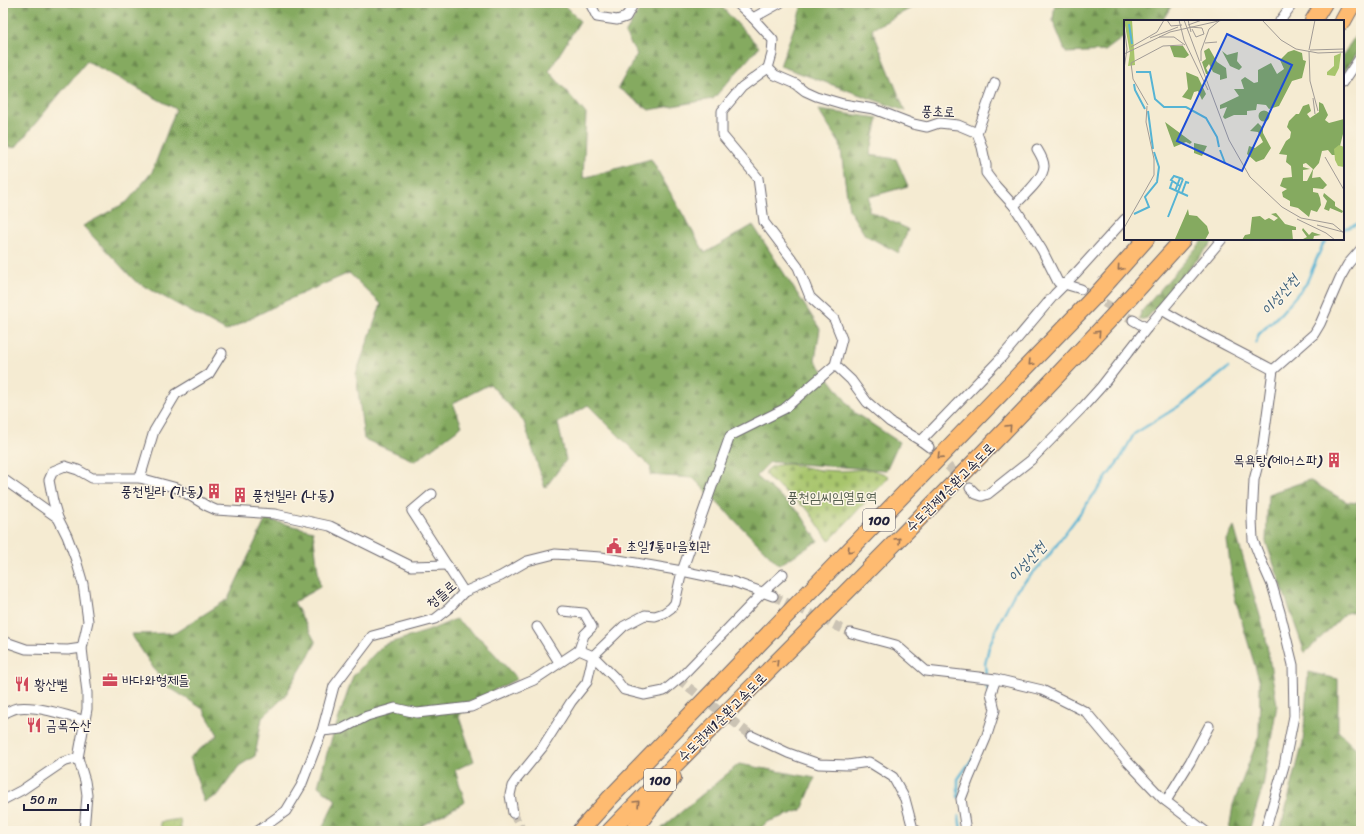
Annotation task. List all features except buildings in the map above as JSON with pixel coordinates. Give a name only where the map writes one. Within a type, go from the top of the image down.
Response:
[{"type":"highway","points":[[1314,20],[1324,3]]},
{"type":"highway","points":[[1344,20],[1353,3]]},
{"type":"highway","name":"수도권제1순환고속도로","points":[[580,831],[609,799],[1097,294],[1145,240]]},
{"type":"highway","name":"수도권제1순환고속도로","points":[[610,831],[1000,437],[1121,309],[1182,240]]},
{"type":"highway","points":[[633,831],[710,729]]},
{"type":"highway","points":[[573,831],[609,799]]},
{"type":"street","points":[[590,3],[597,17],[617,20],[626,17],[634,3]]},
{"type":"street","points":[[513,813],[510,795],[512,786],[542,748],[571,702],[587,682],[593,656],[624,626],[645,615],[655,616],[671,608],[675,603],[682,571],[730,436],[784,409],[835,364],[842,339],[834,319],[810,297],[798,267],[764,222],[758,178],[722,135],[722,111],[742,87],[768,68],[772,54],[773,40],[738,3]]},
{"type":"street","points":[[753,18],[780,3]]},
{"type":"street","points":[[1281,20],[1294,3]]},
{"type":"street","points":[[1344,82],[1361,56]]},
{"type":"street","name":"풍초로","points":[[768,68],[775,75],[796,84],[805,91],[816,96],[843,104],[874,109],[913,124],[927,127],[939,123],[958,125],[977,133]]},
{"type":"street","points":[[995,83],[977,133],[983,153],[986,173],[995,186],[1014,206],[1042,250],[1058,282],[1081,289]]},
{"type":"street","points":[[1014,206],[1040,177],[1044,167],[1037,149]]},
{"type":"street","points":[[835,364],[851,380],[867,402],[890,422],[925,444],[1002,358],[1055,294],[1124,220]]},
{"type":"street","points":[[970,488],[976,494],[982,496],[988,494],[1031,460],[1101,387],[1147,328],[1221,240]]},
{"type":"street","points":[[1264,831],[1284,766],[1294,716],[1294,665],[1272,585],[1253,540],[1252,520],[1254,480],[1263,445],[1273,370],[1314,334],[1320,324],[1340,278],[1348,264],[1361,249]]},
{"type":"street","points":[[1162,310],[1190,327],[1273,370]]},
{"type":"street","points":[[1133,320],[1147,328]]},
{"type":"street","points":[[140,478],[154,430],[176,394],[209,374],[222,353]]},
{"type":"street","points":[[84,831],[87,795],[85,781],[78,758],[88,709],[88,693],[82,648],[88,621],[83,584],[68,536],[58,518],[49,480],[53,471],[65,466],[78,470],[92,478],[140,478],[177,488],[216,510],[275,514],[330,526],[411,566],[447,565]]},
{"type":"street","points":[[3,480],[58,518]]},
{"type":"street","points":[[432,494],[412,511],[464,592]]},
{"type":"street","name":"청뜰로","points":[[258,831],[286,811],[301,786],[322,731],[334,686],[372,636],[435,620],[464,592],[501,576],[527,561],[555,554],[601,557],[682,571],[734,582],[773,596]]},
{"type":"street","points":[[579,650],[593,656],[615,678],[624,690],[644,695],[664,691],[682,676],[762,592],[783,574]]},
{"type":"street","points":[[322,731],[342,729],[367,716],[395,708],[417,714],[471,707],[534,680],[579,650],[584,635],[592,627],[584,613],[562,611]]},
{"type":"street","points":[[537,627],[559,662]]},
{"type":"street","points":[[851,633],[896,645],[926,671],[996,679],[1042,690],[1086,712],[1127,760],[1166,801],[1205,831]]},
{"type":"street","points":[[3,641],[26,649],[68,650],[82,648]]},
{"type":"street","points":[[966,831],[961,800],[986,738],[995,710],[991,693],[996,679]]},
{"type":"street","points":[[3,714],[14,709],[24,708],[52,711],[85,720]]},
{"type":"street","points":[[1166,801],[1190,762],[1209,726]]},
{"type":"street","points":[[752,736],[788,753],[819,764],[848,765],[869,762],[893,777],[905,799],[912,829],[917,831]]},
{"type":"street","points":[[3,800],[22,790],[63,762],[78,758]]},
{"type":"green space","points":[[3,3],[562,3],[580,21],[549,71],[586,114],[583,178],[651,159],[705,253],[753,225],[820,329],[815,360],[855,413],[899,442],[886,470],[770,462],[756,476],[800,513],[818,541],[779,565],[693,478],[650,475],[651,468],[588,405],[558,423],[566,460],[545,488],[524,422],[490,384],[453,403],[462,426],[415,461],[364,439],[356,374],[381,304],[349,273],[283,302],[226,331],[135,281],[83,226],[127,202],[152,172],[176,109],[87,61],[15,148],[3,145]]},
{"type":"green space","points":[[643,3],[718,3],[759,47],[713,99],[649,110],[618,88],[637,54],[625,34]]},
{"type":"green space","points":[[803,3],[914,3],[915,6],[872,29],[905,111],[780,66]]},
{"type":"green space","points":[[1055,3],[1173,3],[1163,20],[1124,20],[1124,37],[1105,51],[1066,53],[1053,21]]},
{"type":"green space","points":[[1361,27],[1361,47],[1344,72],[1344,53]]},
{"type":"green space","points":[[818,110],[878,118],[870,155],[896,159],[908,186],[869,197],[869,211],[908,229],[899,253],[865,235],[849,210],[840,144]]},
{"type":"green space","points":[[1203,240],[1214,240],[1147,318],[1139,320],[1141,312]]},
{"type":"green space","name":"풍천임씨임열묘역","points":[[789,464],[820,470],[840,471],[869,469],[885,474],[889,477],[829,541],[808,510],[769,479],[765,473],[772,466]]},
{"type":"green space","points":[[1309,480],[1347,502],[1361,503],[1361,610],[1346,613],[1305,653],[1266,542],[1268,494]]},
{"type":"green space","points":[[266,519],[313,531],[320,587],[294,602],[316,643],[285,696],[262,718],[255,756],[239,766],[218,795],[204,802],[190,757],[218,735],[203,709],[164,684],[131,634],[175,633],[228,599]]},
{"type":"green space","points":[[1234,527],[1265,633],[1277,705],[1263,786],[1249,831],[1229,831],[1233,805],[1259,736],[1260,683],[1234,595],[1227,540]]},
{"type":"green space","points":[[456,619],[484,642],[517,679],[466,704],[459,717],[474,761],[455,770],[465,802],[423,825],[419,831],[321,831],[336,800],[318,786],[327,753],[353,676],[383,645],[428,631]]},
{"type":"green space","points":[[1308,672],[1338,679],[1338,731],[1361,753],[1361,831],[1280,831],[1303,742]]},
{"type":"green space","points":[[739,764],[815,778],[802,810],[767,822],[758,831],[660,831],[663,827]]},
{"type":"green space","points":[[180,819],[181,829],[162,831],[160,822]]},
{"type":"waterway","name":"이성산천","points":[[1344,229],[1361,223]]},
{"type":"waterway","name":"이성산천","points":[[1256,342],[1259,334],[1281,313],[1306,284],[1323,244],[1326,240]]},
{"type":"waterway","name":"이성산천","points":[[986,676],[985,664],[989,647],[998,625],[1015,592],[1047,558],[1120,459],[1134,434],[1187,401],[1228,368]]},
{"type":"waterway","name":"이성산천","points":[[986,681],[988,691]]},
{"type":"waterway","name":"이성산천","points":[[958,797],[958,779],[975,755]]},
{"type":"waterway","name":"이성산천","points":[[959,816],[961,831]]},
{"type":"tunnel","points":[[1081,289],[1133,320]]},
{"type":"tunnel","points":[[929,447],[970,488]]},
{"type":"tunnel","points":[[773,596],[851,633]]},
{"type":"tunnel","points":[[678,679],[752,736]]},
{"type":"tunnel","points":[[513,813],[522,831]]},
{"type":"place","name":"목욕탕(에어스파)","points":[[1334,460]]},
{"type":"place","name":"풍천빌라 (가동)","points":[[214,491]]},
{"type":"place","name":"풍천빌라 (나동)","points":[[240,495]]},
{"type":"place","name":"초일1통마을회관","points":[[614,546]]},
{"type":"place","name":"바다와형제들","points":[[110,680]]},
{"type":"place","name":"황산뻘","points":[[22,684]]},
{"type":"place","name":"금목수산","points":[[34,725]]}]
